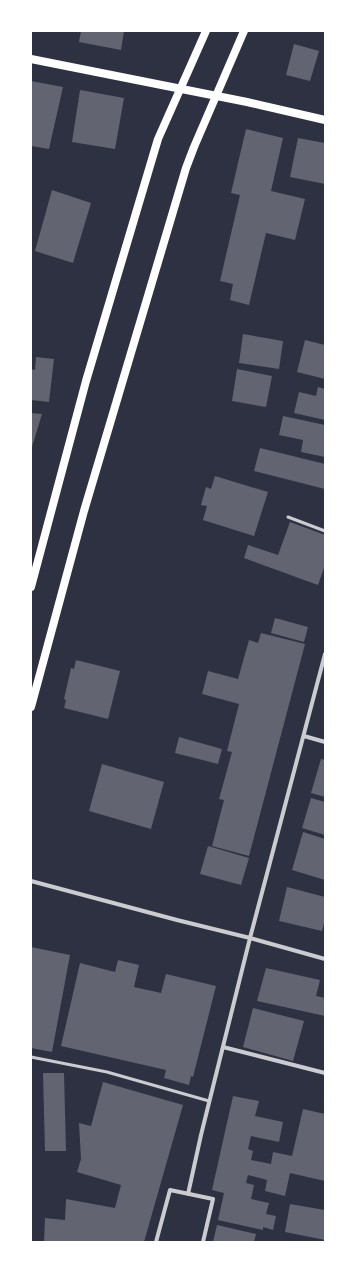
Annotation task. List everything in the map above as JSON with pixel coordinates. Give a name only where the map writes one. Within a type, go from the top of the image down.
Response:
[{"type":"main road","points":[[31,587],[86,381],[158,139],[206,31]]},
{"type":"main road","points":[[31,707],[84,511],[186,168],[244,31]]},
{"type":"main road","points":[[31,59],[325,120]]},
{"type":"street","points":[[188,1194],[209,1101],[250,938],[325,654]]},
{"type":"street","points":[[304,736],[325,742]]},
{"type":"street","points":[[31,881],[325,959]]},
{"type":"street","points":[[223,1047],[325,1073]]},
{"type":"street","points":[[156,1242],[170,1190],[213,1199],[203,1242]]},
{"type":"lane","points":[[288,517],[325,531]]},
{"type":"lane","points":[[31,1057],[106,1072],[209,1101]]},
{"type":"building","points":[[81,31],[124,31],[121,50],[79,42]]},
{"type":"building","points":[[294,44],[319,51],[310,81],[286,75]]},
{"type":"building","points":[[31,81],[63,87],[49,149],[31,146]]},
{"type":"building","points":[[80,90],[124,98],[115,149],[72,142]]},
{"type":"building","points":[[246,129],[283,138],[271,191],[305,199],[295,240],[266,233],[249,305],[230,300],[233,284],[220,281],[240,195],[231,193]]},
{"type":"building","points":[[298,138],[325,143],[325,184],[290,177]]},
{"type":"building","points":[[52,190],[91,203],[73,263],[35,251]]},
{"type":"building","points":[[243,334],[283,341],[279,369],[239,363]]},
{"type":"building","points":[[305,340],[325,345],[325,379],[297,372]]},
{"type":"building","points":[[36,357],[54,359],[49,402],[31,400],[31,369],[35,370]]},
{"type":"building","points":[[237,369],[272,376],[266,407],[232,401]]},
{"type":"building","points":[[318,387],[325,389],[325,420],[294,413],[299,392],[316,396]]},
{"type":"building","points":[[31,413],[42,414],[31,450]]},
{"type":"building","points":[[283,416],[325,425],[325,457],[301,452],[303,440],[279,435]]},
{"type":"building","points":[[260,448],[325,464],[325,489],[254,471]]},
{"type":"building","points":[[215,476],[268,492],[254,536],[203,520],[207,506],[201,505],[206,487],[211,489]]},
{"type":"building","points":[[290,522],[325,535],[325,565],[318,585],[244,558],[248,545],[278,555]]},
{"type":"building","points":[[275,618],[308,627],[304,642],[271,633]]},
{"type":"building","points":[[261,633],[305,644],[249,856],[212,846],[224,800],[219,799],[232,752],[227,751],[239,704],[202,694],[208,671],[238,679],[249,640],[258,643]]},
{"type":"building","points":[[76,660],[120,671],[108,719],[64,708],[66,700],[64,699],[71,668],[74,669]]},
{"type":"building","points":[[179,737],[222,749],[218,764],[175,753]]},
{"type":"building","points":[[321,759],[325,760],[325,797],[311,793]]},
{"type":"building","points":[[102,764],[164,782],[151,829],[89,811]]},
{"type":"building","points":[[311,798],[325,802],[325,835],[302,828]]},
{"type":"building","points":[[303,832],[325,839],[325,880],[292,870]]},
{"type":"building","points":[[208,846],[249,858],[241,885],[200,874]]},
{"type":"building","points":[[287,887],[325,897],[325,919],[322,931],[279,921]]},
{"type":"building","points":[[31,947],[70,955],[52,1052],[31,1048]]},
{"type":"building","points":[[118,960],[139,965],[134,987],[161,993],[166,974],[216,986],[193,1077],[191,1076],[189,1085],[164,1078],[166,1070],[61,1046],[80,963],[115,972]]},
{"type":"building","points":[[266,968],[320,980],[316,996],[325,998],[325,1016],[257,1001]]},
{"type":"building","points":[[253,1008],[304,1021],[293,1061],[243,1047]]},
{"type":"building","points":[[43,1073],[64,1073],[66,1151],[45,1151]]},
{"type":"building","points":[[103,1082],[183,1105],[144,1242],[44,1242],[45,1218],[65,1220],[66,1199],[115,1208],[121,1185],[77,1172],[81,1159],[79,1123],[91,1126]]},
{"type":"building","points":[[233,1096],[259,1101],[255,1116],[283,1122],[279,1142],[251,1136],[248,1149],[253,1151],[251,1160],[271,1164],[273,1152],[292,1156],[303,1109],[325,1114],[325,1181],[290,1173],[285,1196],[265,1191],[267,1180],[248,1175],[246,1183],[254,1185],[251,1199],[269,1203],[266,1214],[276,1216],[273,1230],[263,1227],[263,1230],[218,1220],[224,1193],[212,1190]]},
{"type":"building","points":[[290,1204],[325,1210],[325,1240],[285,1232]]},
{"type":"building","points":[[217,1225],[256,1234],[254,1242],[213,1242]]}]
